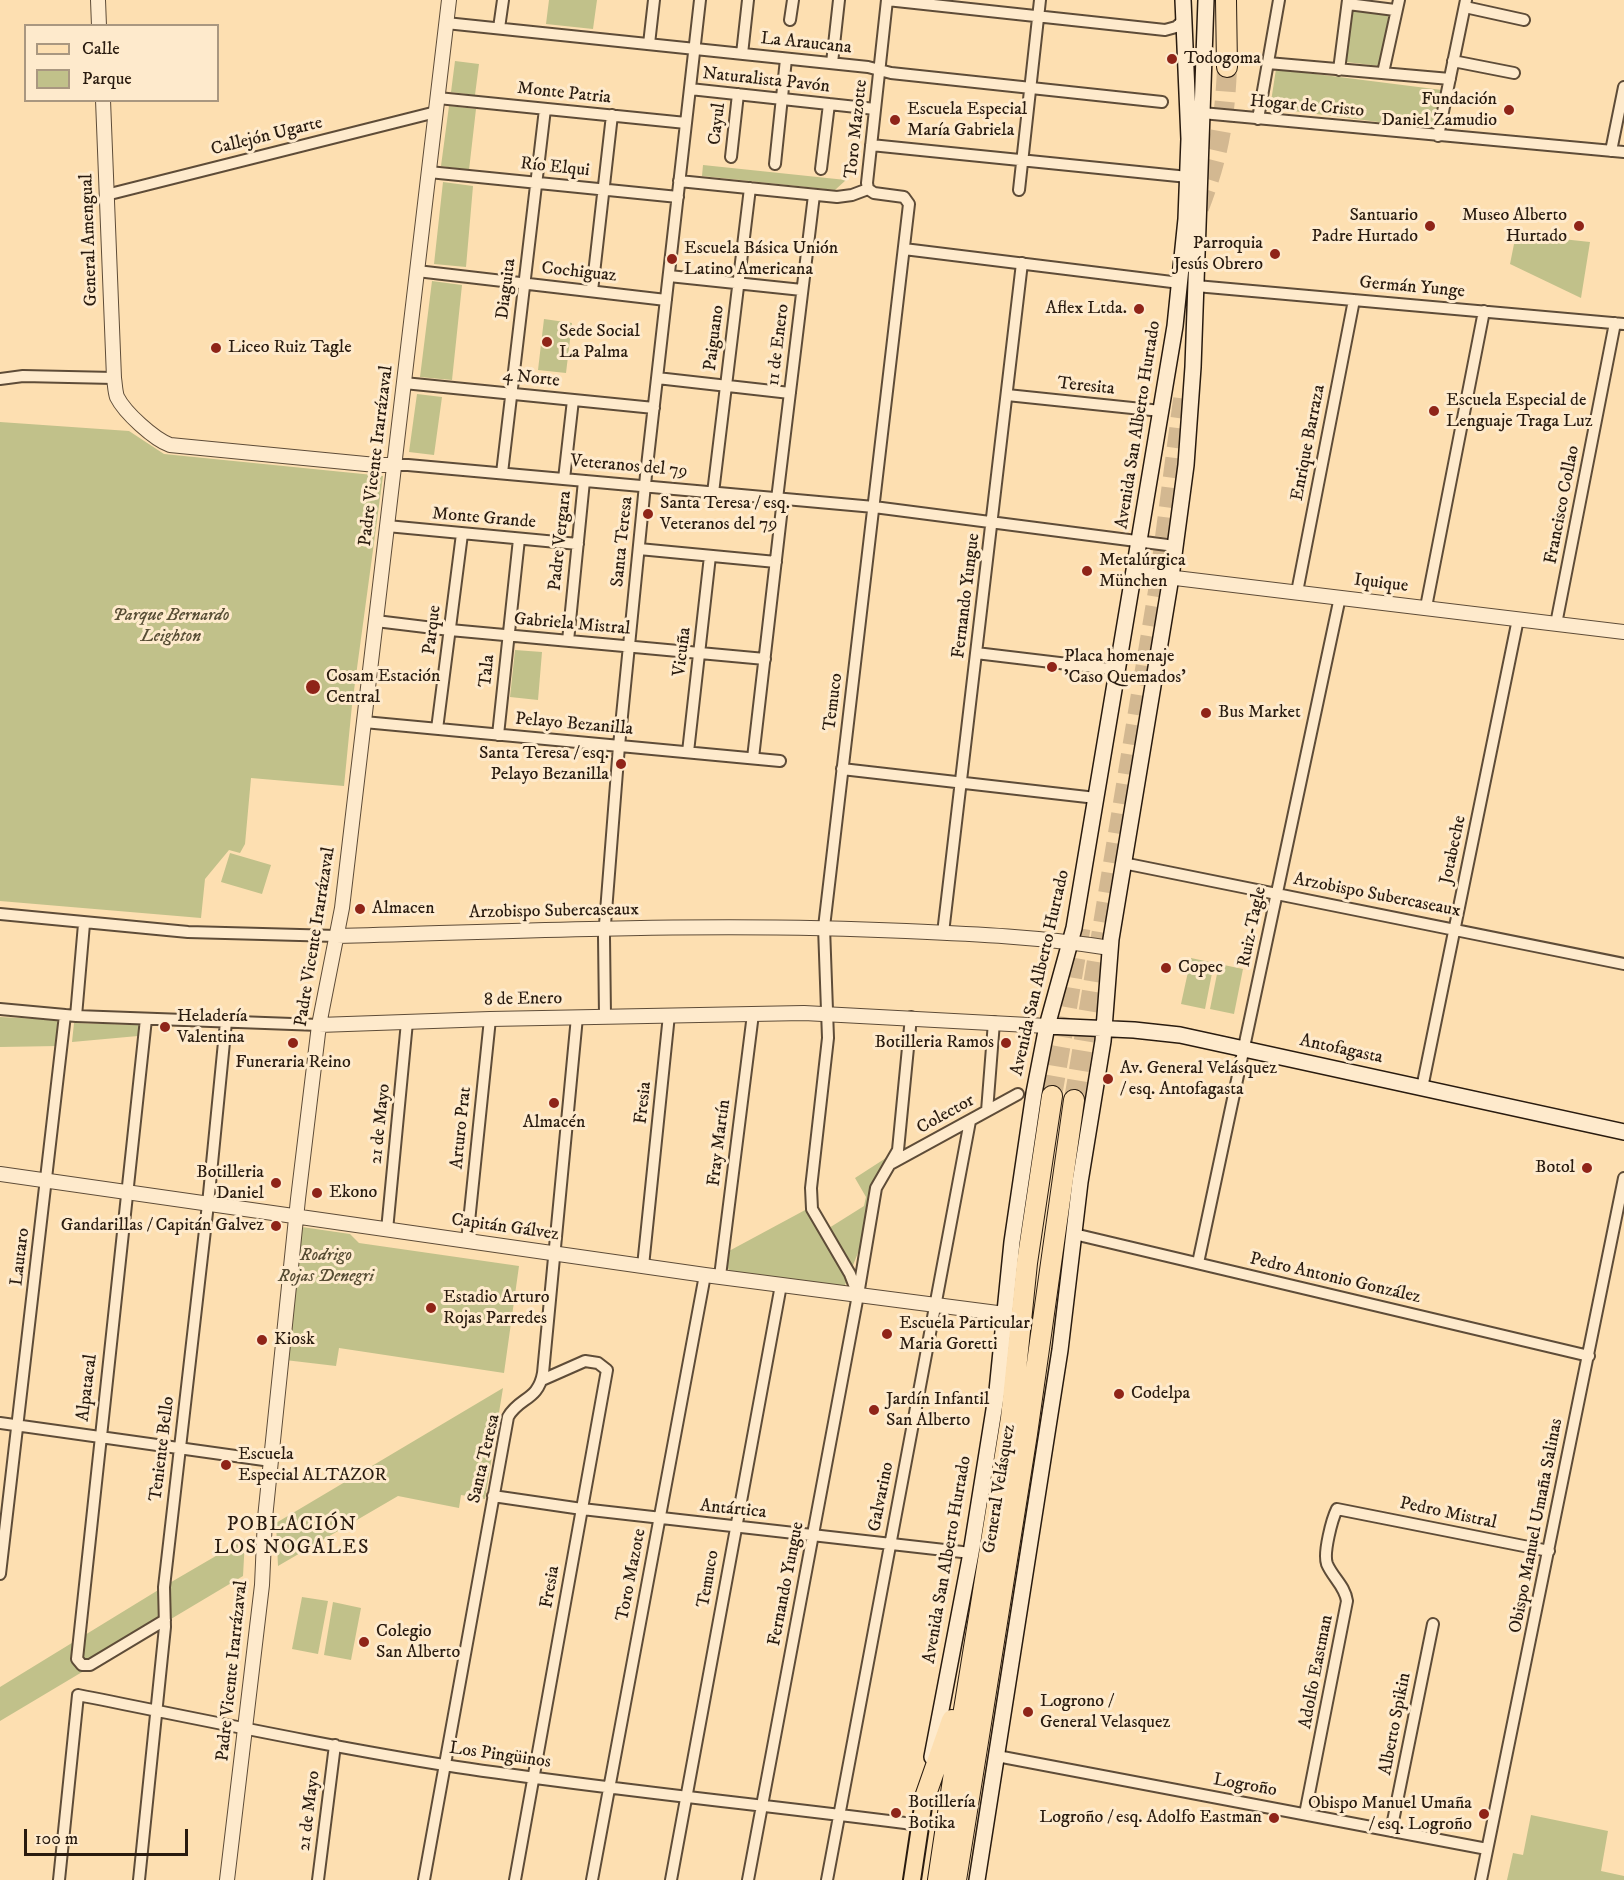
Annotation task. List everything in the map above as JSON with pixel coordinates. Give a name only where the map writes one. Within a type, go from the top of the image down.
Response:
[{"type":"highway","points":[[1226,0],[1227,67]]},
{"type":"highway","name":"General Velásquez","points":[[938,1880],[1011,1418],[1027,1263],[1053,1096]]},
{"type":"highway","name":"General Velásquez","points":[[956,1880],[1025,1445],[1074,1100]]},
{"type":"highway","points":[[924,1800],[978,1631]]},
{"type":"main road","name":"Avenida San Alberto Hurtado","points":[[912,1880],[924,1800],[970,1553],[997,1391],[1017,1204],[1034,1094],[1047,1026],[1072,941],[1161,411],[1180,283],[1189,139],[1183,0]]},
{"type":"main road","points":[[977,1880],[1057,1377],[1074,1234],[1104,1030],[1110,948],[1171,577],[1188,443],[1206,0]]},
{"type":"main road","points":[[1105,1009],[1117,1020],[1134,1030]]},
{"type":"main road","name":"Antofagasta","points":[[1047,1026],[1134,1030],[1180,1035],[1624,1132]]},
{"type":"main road","points":[[981,1854],[987,1880]]},
{"type":"street","points":[[98,0],[99,24]]},
{"type":"street","name":"Padre Vicente Irarrázaval","points":[[227,1880],[262,1585],[265,1518],[296,1217],[319,1025],[342,908],[449,0]]},
{"type":"street","points":[[499,28],[503,0]]},
{"type":"street","points":[[649,44],[654,0]]},
{"type":"street","name":"Santa Teresa","points":[[605,1016],[605,928],[619,746],[645,487],[700,0]]},
{"type":"street","points":[[742,54],[748,0]]},
{"type":"street","points":[[790,20],[793,0]]},
{"type":"street","points":[[832,63],[839,0]]},
{"type":"street","points":[[887,0],[1165,30],[1176,27],[1184,20]]},
{"type":"street","name":"Toro Mazotte","points":[[868,189],[887,0]]},
{"type":"street","points":[[1019,190],[1040,0]]},
{"type":"street","points":[[1258,119],[1279,0]]},
{"type":"street","points":[[1339,69],[1348,2],[1397,5],[1383,73]]},
{"type":"street","points":[[1438,136],[1465,3],[1524,20]]},
{"type":"street","name":"La Araucana","points":[[446,22],[868,67],[891,73],[1162,102]]},
{"type":"street","points":[[775,164],[786,59]]},
{"type":"street","points":[[1453,62],[1514,73]]},
{"type":"street","points":[[1268,63],[1450,79]]},
{"type":"street","points":[[1611,150],[1624,87]]},
{"type":"street","name":"Naturalista Pavón","points":[[690,89],[875,109]]},
{"type":"street","name":"Cayul","points":[[731,157],[738,94]]},
{"type":"street","name":"General Amengual","points":[[103,102],[114,378]]},
{"type":"street","points":[[821,169],[829,104]]},
{"type":"street","name":"Monte Patria","points":[[437,105],[545,109],[686,123]]},
{"type":"street","name":"Callejón Ugarte","points":[[106,195],[437,105]]},
{"type":"street","name":"Diaguita","points":[[502,473],[545,109]]},
{"type":"street","name":"Hogar de Cristo","points":[[1202,113],[1624,152]]},
{"type":"street","points":[[592,291],[612,115]]},
{"type":"street","points":[[871,145],[1188,177]]},
{"type":"street","name":"Río Elqui","points":[[429,172],[678,197]]},
{"type":"street","points":[[680,181],[837,197],[852,195],[868,189]]},
{"type":"street","name":"Paiguano","points":[[713,493],[750,188]]},
{"type":"street","name":"Temuco","points":[[858,1295],[849,1274],[812,1209],[811,1188],[828,1038],[824,927],[909,204],[907,199],[901,196],[874,193],[868,189]]},
{"type":"street","name":"11 de Enero","points":[[753,758],[776,562],[790,393],[814,195]]},
{"type":"street","points":[[904,249],[1180,283]]},
{"type":"street","name":"Fernando Yungue","points":[[944,933],[1022,263]]},
{"type":"street","name":"Cochiguaz","points":[[417,271],[666,300]]},
{"type":"street","points":[[669,276],[802,291]]},
{"type":"street","name":"Germán Yunge","points":[[1196,286],[1619,323]]},
{"type":"street","name":"Enrique Barraza","points":[[1297,592],[1354,300]]},
{"type":"street","points":[[1426,607],[1484,311]]},
{"type":"street","name":"Francisco Collao","points":[[1556,624],[1619,323]]},
{"type":"street","points":[[0,379],[24,376],[114,378]]},
{"type":"street","name":"Veteranos del 79","points":[[114,378],[115,391],[121,403],[151,434],[170,446],[355,464],[408,465],[874,507],[1175,546]]},
{"type":"street","points":[[657,378],[790,393]]},
{"type":"street","name":"4 Norte","points":[[404,383],[654,408]]},
{"type":"street","name":"Teresita","points":[[1007,395],[1161,411]]},
{"type":"street","name":"Padre Vergara","points":[[564,479],[573,400]]},
{"type":"street","name":"Padre Vergara","points":[[568,641],[584,481]]},
{"type":"street","name":"Monte Grande","points":[[387,526],[578,544]]},
{"type":"street","name":"Parque","points":[[437,729],[462,534]]},
{"type":"street","name":"Tala","points":[[498,735],[519,539]]},
{"type":"street","points":[[639,549],[776,562]]},
{"type":"street","name":"Vicuña","points":[[688,752],[710,556]]},
{"type":"street","name":"Iquique","points":[[1134,573],[1624,632]]},
{"type":"street","name":"Ruiz-Tagle","points":[[1198,1263],[1341,597]]},
{"type":"street","name":"Jotabeche","points":[[1422,1088],[1518,619]]},
{"type":"street","name":"Gabriela Mistral","points":[[376,621],[508,636],[765,659]]},
{"type":"street","points":[[976,653],[1118,670]]},
{"type":"street","name":"Pelayo Bezanilla","points":[[364,722],[780,761]]},
{"type":"street","points":[[842,769],[1096,798]]},
{"type":"street","name":"Arzobispo Subercaseaux","points":[[1123,863],[1624,964]]},
{"type":"street","name":"Arzobispo Subercaseaux","points":[[0,914],[84,924],[188,932],[337,936],[605,928],[824,927],[1072,941],[1110,948]]},
{"type":"street","name":"Lautaro","points":[[0,1574],[46,1181],[84,924]]},
{"type":"street","name":"8 de Enero","points":[[0,1009],[70,1016],[319,1025],[605,1016],[827,1014],[1047,1026]]},
{"type":"street","name":"Fray Martín","points":[[720,1276],[753,1014]]},
{"type":"street","name":"Fresia","points":[[644,1266],[669,1015]]},
{"type":"street","points":[[542,1380],[577,1017]]},
{"type":"street","name":"Fernando Yungue","points":[[748,1880],[876,1188],[898,1150],[911,1017]]},
{"type":"street","name":"Alpatacal","points":[[146,1018],[99,1437],[77,1659],[82,1665],[90,1665],[165,1620]]},
{"type":"street","name":"Arturo Prat","points":[[467,1241],[490,1019]]},
{"type":"street","name":"Teniente Bello","points":[[139,1880],[165,1620],[164,1587],[208,1204],[226,1022]]},
{"type":"street","name":"21 de Mayo","points":[[387,1230],[407,1022]]},
{"type":"street","points":[[987,1111],[994,1022]]},
{"type":"street","name":"Colector","points":[[891,1164],[1018,1094]]},
{"type":"street","name":"Galvarino","points":[[827,1880],[970,1120]]},
{"type":"street","name":"Capitán Gálvez","points":[[0,1174],[705,1275],[1005,1314]]},
{"type":"street","name":"Obispo Manuel Umaña Salinas","points":[[1481,1880],[1624,1178]]},
{"type":"street","name":"Pedro Antonio González","points":[[1074,1234],[1589,1356]]},
{"type":"street","name":"Toro Mazote","points":[[592,1880],[705,1275]]},
{"type":"street","name":"Temuco","points":[[671,1880],[781,1285]]},
{"type":"street","name":"Fresia","points":[[515,1880],[607,1370],[598,1363],[585,1360],[542,1380]]},
{"type":"street","name":"Santa Teresa","points":[[424,1880],[508,1417],[511,1411],[535,1393],[542,1380]]},
{"type":"street","points":[[0,1423],[272,1461]]},
{"type":"street","name":"Antártica","points":[[493,1496],[582,1509],[970,1553]]},
{"type":"street","name":"Pedro Mistral","points":[[1340,1508],[1549,1551]]},
{"type":"street","name":"Adolfo Eastman","points":[[1305,1814],[1347,1601],[1344,1589],[1326,1559],[1326,1549],[1336,1511],[1340,1508]]},
{"type":"street","name":"Alberto Spikin","points":[[1391,1831],[1433,1624]]},
{"type":"street","name":"Los Pingüinos","points":[[59,1880],[78,1695],[445,1765],[609,1788],[920,1825]]},
{"type":"street","name":"21 de Mayo","points":[[318,1880],[335,1745]]},
{"type":"street","name":"Logroño","points":[[997,1756],[1487,1849]]},
{"type":"green space","points":[[549,0],[597,0],[593,29],[546,24]]},
{"type":"green space","points":[[1353,8],[1389,13],[1380,66],[1346,62]]},
{"type":"green space","points":[[455,61],[479,64],[475,95],[451,92]]},
{"type":"green space","points":[[1276,69],[1442,90],[1433,129],[1270,108]]},
{"type":"green space","points":[[449,106],[476,109],[469,170],[441,166]]},
{"type":"green space","points":[[703,165],[846,180],[835,190],[702,176]]},
{"type":"green space","points":[[443,182],[473,186],[466,267],[434,264]]},
{"type":"green space","points":[[1516,234],[1590,242],[1581,298],[1510,264]]},
{"type":"green space","points":[[432,281],[462,285],[452,380],[420,377]]},
{"type":"green space","points":[[544,319],[572,323],[566,373],[538,370]]},
{"type":"green space","points":[[417,394],[442,397],[434,455],[409,452]]},
{"type":"green space","name":"Parque Bernardo Leighton","points":[[0,422],[129,431],[164,454],[383,476],[352,705],[344,786],[251,778],[245,844],[240,853],[229,850],[205,879],[201,918],[0,901]]},
{"type":"green space","points":[[515,650],[542,652],[538,700],[510,697]]},
{"type":"green space","points":[[230,853],[271,865],[262,894],[221,882]]},
{"type":"green space","points":[[1191,958],[1214,963],[1205,1009],[1181,1004]]},
{"type":"green space","points":[[1219,964],[1243,969],[1234,1014],[1210,1009]]},
{"type":"green space","points":[[0,1017],[60,1020],[58,1046],[0,1047]]},
{"type":"green space","points":[[74,1023],[139,1025],[138,1036],[72,1042]]},
{"type":"green space","points":[[889,1156],[864,1238],[845,1285],[840,1288],[730,1272],[727,1266],[729,1251],[807,1209],[821,1233],[864,1206],[866,1197],[855,1178]]},
{"type":"green space","name":"Estadio Arturo Rojas Parredes","points":[[302,1227],[350,1234],[359,1243],[519,1266],[504,1373],[339,1348],[336,1366],[285,1360]]},
{"type":"green space","points":[[503,1388],[485,1499],[461,1495],[459,1508],[398,1496],[278,1566],[276,1523]]},
{"type":"green space","points":[[245,1539],[243,1576],[0,1721],[0,1687]]},
{"type":"green space","points":[[302,1597],[328,1601],[318,1654],[292,1649]]},
{"type":"green space","points":[[333,1602],[361,1608],[351,1660],[324,1655]]},
{"type":"green space","points":[[1531,1815],[1608,1831],[1601,1871],[1624,1876],[1624,1880],[1507,1880],[1513,1853],[1523,1855]]},
{"type":"tunnel","points":[[1199,208],[1219,139],[1227,67]]},
{"type":"tunnel","points":[[1074,1100],[1158,591],[1184,392]]},
{"type":"tunnel","points":[[1052,1096],[1081,925]]},
{"type":"place","name":"Todogoma","points":[[1172,59]]},
{"type":"place","name":"Fundación Daniel Zamudio","points":[[1509,110]]},
{"type":"place","name":"Escuela Especial María Gabriela","points":[[895,120]]},
{"type":"place","name":"Santuario Padre Hurtado","points":[[1430,226]]},
{"type":"place","name":"Museo Alberto Hurtado","points":[[1579,226]]},
{"type":"place","name":"Parroquia Jesús Obrero","points":[[1275,254]]},
{"type":"place","name":"Escuela Básica Unión Latino Americana","points":[[672,259]]},
{"type":"place","name":"Aflex Ltda.","points":[[1139,309]]},
{"type":"place","name":"Sede Social La Palma","points":[[547,342]]},
{"type":"place","name":"Liceo Ruiz Tagle","points":[[216,348]]},
{"type":"place","name":"Escuela Especial de Lenguaje Traga Luz","points":[[1434,411]]},
{"type":"place","name":"Santa Teresa / esq. Veteranos del 79","points":[[648,514]]},
{"type":"place","name":"Metalúrgica München","points":[[1087,571]]},
{"type":"place","name":"Placa homenaje 'Caso Quemados'","points":[[1052,667]]},
{"type":"place","name":"Cosam Estación Central","points":[[313,687]]},
{"type":"place","name":"Bus Market","points":[[1206,713]]},
{"type":"place","name":"Santa Teresa / esq. Pelayo Bezanilla","points":[[621,764]]},
{"type":"place","name":"Almacen","points":[[360,909]]},
{"type":"place","name":"Copec","points":[[1166,968]]},
{"type":"place","name":"Heladería Valentina","points":[[165,1027]]},
{"type":"place","name":"Funeraria Reino","points":[[293,1043]]},
{"type":"place","name":"Botilleria Ramos","points":[[1006,1043]]},
{"type":"place","name":"Av. General Velásquez / esq. Antofagasta","points":[[1108,1079]]},
{"type":"place","name":"Almacén","points":[[554,1103]]},
{"type":"place","name":"Botol","points":[[1587,1168]]},
{"type":"place","name":"Botilleria Daniel","points":[[276,1183]]},
{"type":"place","name":"Ekono","points":[[317,1193]]},
{"type":"place","name":"Gandarillas / Capitán Galvez","points":[[276,1226]]},
{"type":"place","name":"Estadio Arturo Rojas Parredes","points":[[431,1308]]},
{"type":"place","name":"Escuela Particular Maria Goretti","points":[[887,1334]]},
{"type":"place","name":"Kiosk","points":[[262,1340]]},
{"type":"place","name":"Codelpa","points":[[1119,1394]]},
{"type":"place","name":"Jardín Infantil San Alberto","points":[[874,1410]]},
{"type":"place","name":"Escuela Especial ALTAZOR","points":[[226,1465]]},
{"type":"place","name":"Colegio San Alberto","points":[[364,1642]]},
{"type":"place","name":"Logrono / General Velasquez","points":[[1028,1712]]},
{"type":"place","name":"Botillería Botika","points":[[896,1813]]},
{"type":"place","name":"Obispo Manuel Umaña / esq. Logroño","points":[[1484,1814]]},
{"type":"place","name":"Logroño / esq. Adolfo Eastman","points":[[1274,1818]]},
{"type":"district","name":"POBLACIÓN LOS NOGALES","points":[[292,1538]]},
{"type":"park label","name":"Rodrigo Rojas Denegri","points":[[326,1266]]}]
